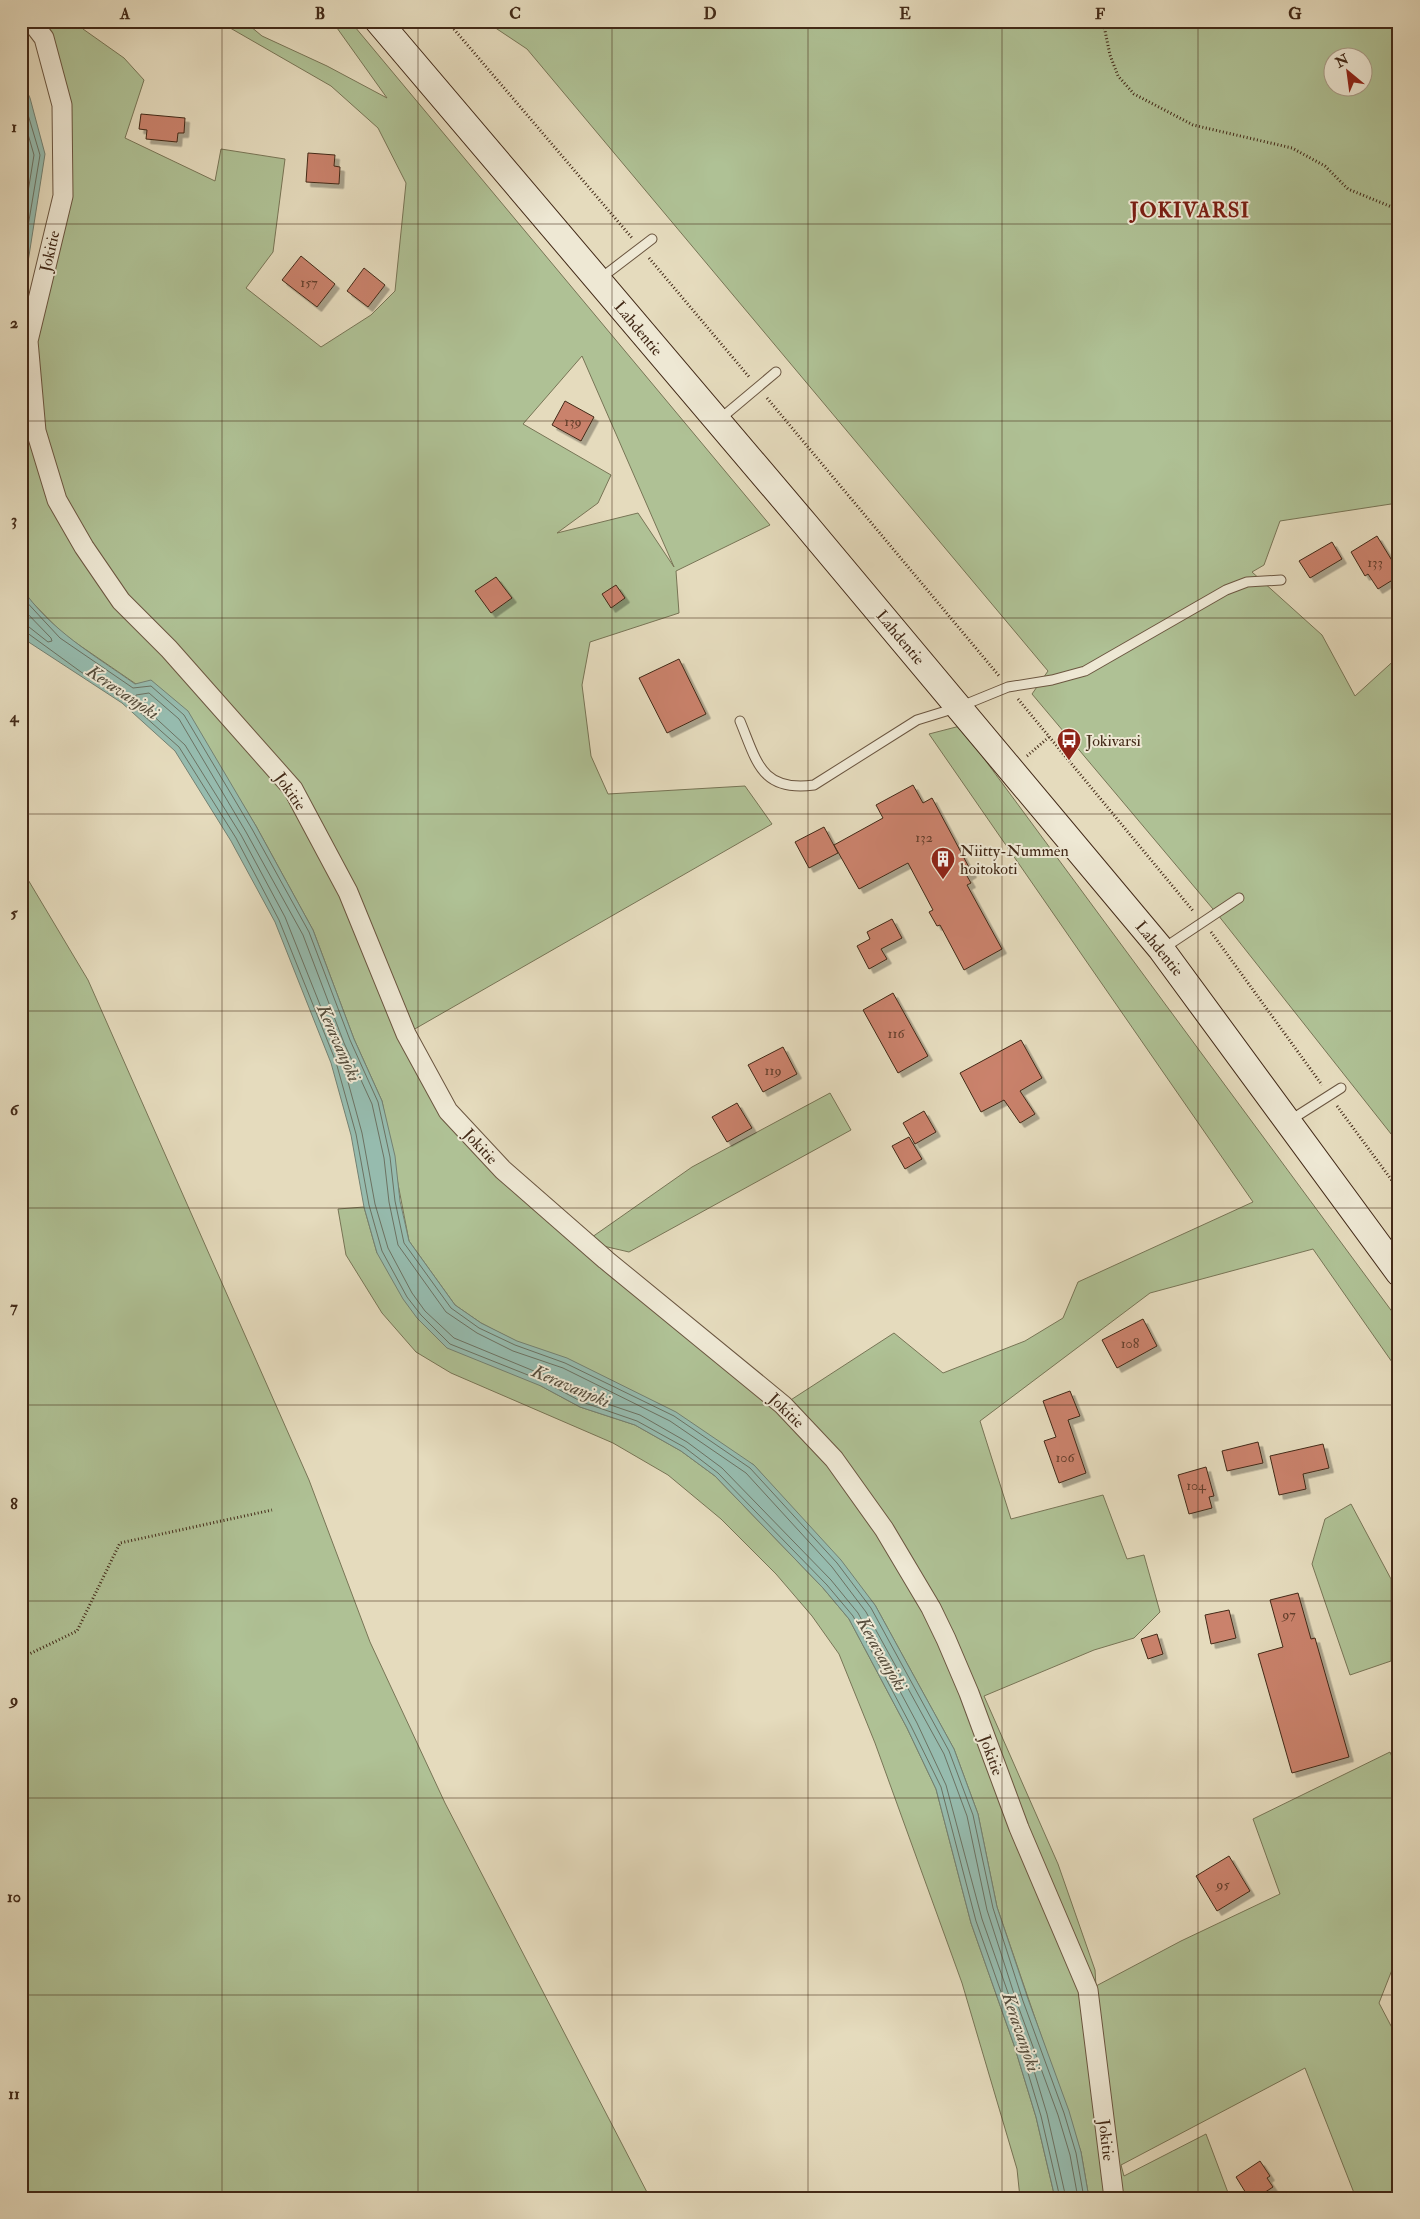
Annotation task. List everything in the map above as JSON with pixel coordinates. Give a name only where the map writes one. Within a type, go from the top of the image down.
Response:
[{"type":"main road","name":"Lahdentie","points":[[378,21],[959,707],[1161,949],[1399,1272]]},
{"type":"street","name":"Jokitie","points":[[31,21],[44,38],[62,105],[62,196],[28,341],[36,431],[57,500],[84,548],[121,601],[169,649],[293,789],[348,892],[406,1034],[448,1111],[503,1170],[606,1260],[783,1405],[834,1459],[884,1529],[931,1608],[946,1639],[1019,1828],[1088,1990],[1114,2198]]},
{"type":"lane","points":[[598,280],[652,239]]},
{"type":"lane","points":[[717,421],[776,372]]},
{"type":"lane","points":[[740,721],[759,766],[773,781],[796,787],[814,785],[917,720],[959,707],[1008,687],[1052,680],[1086,671],[1226,590],[1247,582],[1281,580]]},
{"type":"lane","points":[[1161,949],[1238,898]]},
{"type":"lane","points":[[1288,1121],[1341,1088]]},
{"type":"path","points":[[447,21],[758,387],[1202,922],[1399,1190]]},
{"type":"path","points":[[1103,21],[1110,55],[1118,76],[1134,94],[1193,125],[1292,148],[1325,166],[1348,189],[1399,210]]},
{"type":"path","points":[[1010,769],[1049,737]]},
{"type":"path","points":[[21,1658],[77,1630],[120,1543],[272,1510]]},
{"type":"green space","points":[[31,21],[88,21],[83,29],[124,58],[144,80],[125,138],[215,181],[221,149],[285,159],[273,252],[246,288],[321,347],[371,315],[395,291],[406,183],[378,128],[331,86],[218,21],[244,21],[262,36],[327,66],[387,98],[332,21],[350,21],[770,525],[676,571],[679,613],[590,642],[582,685],[591,756],[608,794],[745,786],[772,824],[406,1034],[448,1111],[585,1242],[692,1167],[830,1093],[851,1130],[629,1252],[586,1242],[783,1405],[894,1333],[943,1373],[1025,1341],[1063,1318],[1078,1282],[1253,1202],[929,734],[960,726],[1399,1321],[1399,1372],[1313,1249],[1150,1293],[980,1421],[1011,1519],[1103,1495],[1127,1559],[1144,1555],[1160,1612],[1134,1638],[1094,1650],[984,1696],[1058,1864],[1095,1970],[1096,1986],[1181,1941],[1280,1894],[1253,1819],[1390,1752],[1399,1774],[1399,1952],[1379,2003],[1399,2041],[1399,2198],[1356,2198],[1305,2068],[1121,2165],[1124,2176],[1206,2134],[1230,2198],[1089,2198],[1081,2152],[997,1907],[978,1814],[954,1749],[875,1605],[754,1465],[481,1323],[455,1305],[409,1241],[382,1101],[354,1039],[313,930],[256,826],[225,776],[136,684],[63,634],[28,598],[21,587],[21,373],[31,370],[63,195],[62,105]],"holes":[[[582,356],[674,567],[638,513],[557,533],[598,503],[611,475],[523,424]]]},
{"type":"green space","points":[[485,21],[1399,21],[1399,513],[1391,504],[1280,521],[1264,565],[1252,572],[1322,635],[1355,696],[1399,656],[1399,1144],[1218,915],[1032,694],[1048,671],[527,49]]},
{"type":"green space","points":[[21,868],[88,980],[309,1480],[370,1642],[445,1803],[650,2198],[21,2198]]},
{"type":"green space","points":[[364,1207],[377,1253],[541,1386],[580,1407],[635,1425],[681,1451],[715,1476],[823,1588],[849,1619],[907,1728],[936,1789],[971,1923],[1014,2045],[1036,2117],[1055,2198],[1020,2198],[1017,2169],[962,1983],[875,1743],[839,1654],[812,1616],[776,1574],[721,1519],[668,1475],[613,1443],[451,1373],[416,1352],[382,1313],[346,1255],[338,1209]]},
{"type":"green space","points":[[1351,1504],[1391,1579],[1391,1661],[1350,1675],[1312,1564],[1325,1519]]},
{"type":"water","points":[[21,78],[30,98],[45,154],[28,262],[21,286]]},
{"type":"water","name":"Keravanjoki","points":[[21,587],[45,616],[74,641],[135,684],[151,680],[188,711],[256,826],[313,930],[354,1039],[382,1101],[395,1156],[400,1201],[409,1241],[455,1305],[481,1323],[517,1341],[567,1358],[676,1412],[754,1465],[841,1560],[875,1605],[954,1749],[978,1814],[997,1907],[1069,2111],[1081,2152],[1089,2198],[1055,2198],[1036,2117],[1014,2045],[971,1923],[936,1789],[907,1728],[849,1619],[823,1588],[715,1476],[681,1451],[635,1425],[580,1407],[541,1386],[447,1348],[417,1318],[403,1299],[377,1253],[364,1207],[351,1135],[331,1063],[275,922],[231,841],[175,751],[122,703],[27,641],[21,635]]},
{"type":"building","points":[[141,114],[185,118],[184,133],[178,133],[177,142],[146,139],[147,130],[139,129]]},
{"type":"building","points":[[308,153],[335,155],[334,166],[340,167],[339,184],[306,182]]},
{"type":"building","points":[[301,256],[335,284],[317,307],[282,280]]},
{"type":"building","points":[[364,268],[385,285],[368,307],[347,291]]},
{"type":"building","points":[[565,401],[594,417],[581,441],[552,425]]},
{"type":"building","points":[[1377,536],[1399,572],[1399,576],[1378,589],[1368,574],[1365,576],[1351,552]]},
{"type":"building","points":[[1332,542],[1342,559],[1310,578],[1299,561]]},
{"type":"building","points":[[496,577],[512,598],[491,613],[475,591]]},
{"type":"building","points":[[616,585],[625,598],[611,608],[602,594]]},
{"type":"building","points":[[679,659],[706,714],[667,733],[639,678]]},
{"type":"building","name":"Niitty-Nummen hoitokoti","points":[[913,785],[923,803],[932,798],[972,873],[967,876],[971,883],[967,885],[1002,949],[964,970],[940,925],[937,926],[929,912],[933,910],[908,863],[859,889],[834,845],[883,818],[876,805]]},
{"type":"building","points":[[824,827],[838,853],[809,868],[795,842]]},
{"type":"building","points":[[892,919],[902,938],[881,949],[887,959],[869,969],[857,946],[870,939],[867,932]]},
{"type":"building","points":[[893,993],[928,1056],[898,1073],[863,1010]]},
{"type":"building","points":[[1021,1040],[1042,1078],[1020,1091],[1035,1114],[1020,1123],[1004,1100],[981,1112],[960,1073]]},
{"type":"building","points":[[783,1047],[797,1074],[763,1092],[748,1065]]},
{"type":"building","points":[[737,1103],[752,1128],[727,1142],[712,1117]]},
{"type":"building","points":[[924,1111],[936,1132],[915,1144],[903,1123]]},
{"type":"building","points":[[909,1137],[922,1159],[905,1169],[892,1146]]},
{"type":"building","points":[[1143,1319],[1157,1346],[1117,1368],[1102,1340]]},
{"type":"building","points":[[1070,1391],[1080,1416],[1068,1420],[1086,1473],[1059,1483],[1044,1441],[1056,1437],[1043,1401]]},
{"type":"building","points":[[1258,1442],[1263,1463],[1227,1471],[1222,1451]]},
{"type":"building","points":[[1323,1444],[1329,1468],[1303,1474],[1306,1489],[1279,1495],[1270,1456]]},
{"type":"building","points":[[1206,1467],[1214,1496],[1209,1497],[1212,1508],[1189,1514],[1178,1475]]},
{"type":"building","points":[[1298,1593],[1311,1639],[1315,1638],[1349,1757],[1292,1773],[1258,1654],[1283,1647],[1270,1600]]},
{"type":"building","points":[[1229,1610],[1236,1638],[1211,1644],[1205,1615]]},
{"type":"building","points":[[1157,1634],[1163,1654],[1148,1659],[1141,1639]]},
{"type":"building","points":[[1229,1856],[1250,1891],[1217,1911],[1196,1876]]},
{"type":"building","points":[[1260,2161],[1270,2176],[1267,2178],[1273,2187],[1256,2198],[1249,2198],[1236,2177]]},
{"type":"place","name":"Jokivarsi","points":[[1069,761]]},
{"type":"place","name":"Niitty-Nummen hoitokoti","points":[[943,880]]},
{"type":"district","name":"JOKIVARSI","points":[[1190,210]]}]
